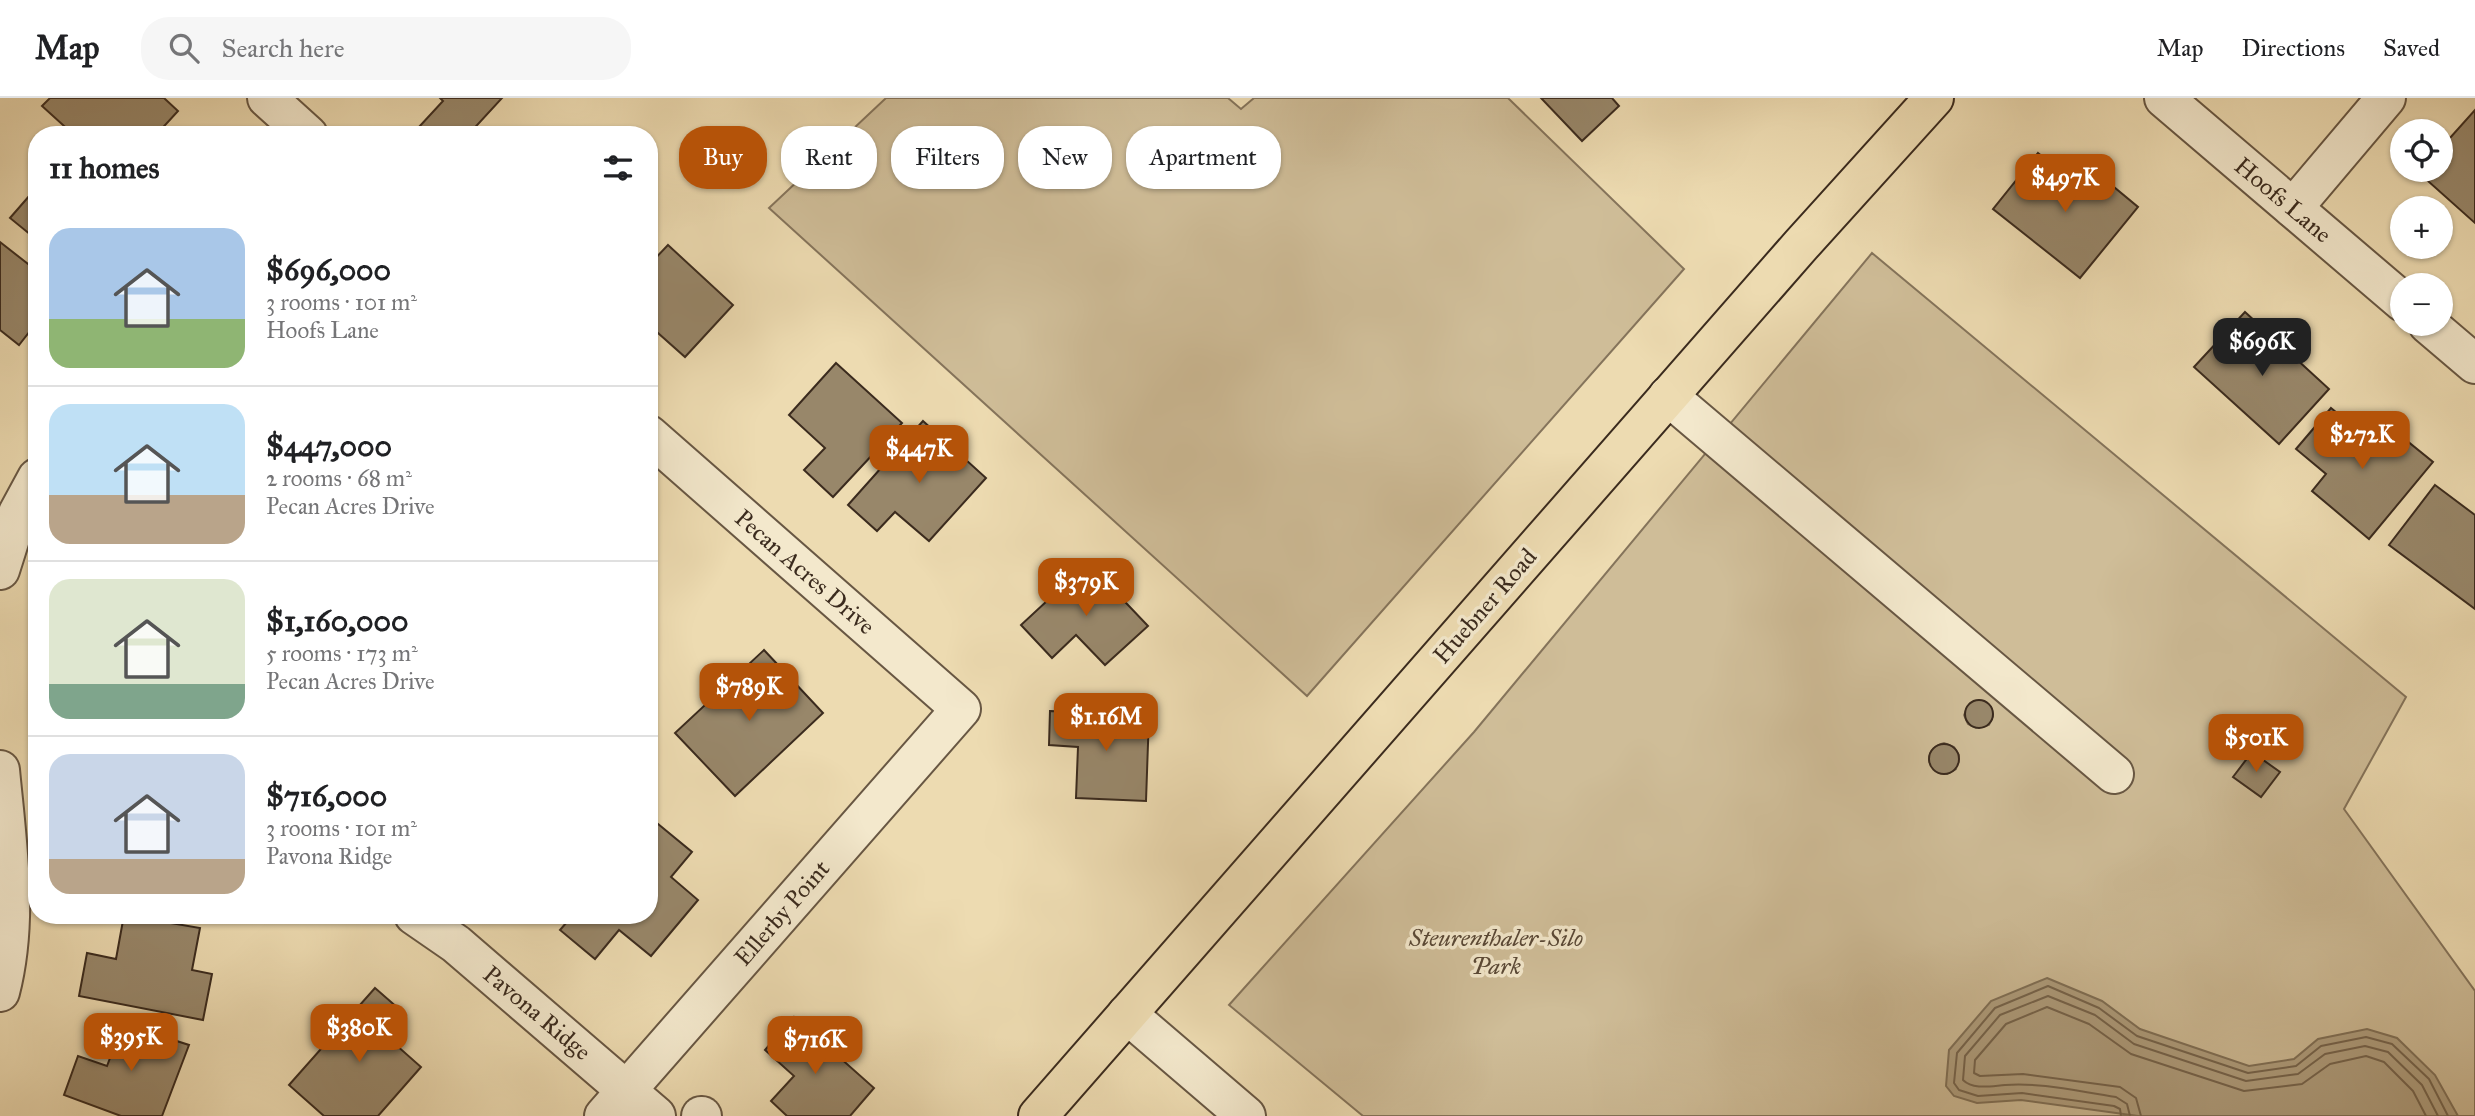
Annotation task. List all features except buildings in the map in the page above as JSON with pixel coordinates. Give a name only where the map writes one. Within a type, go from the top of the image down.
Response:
[{"type":"main road","name":"Huebner Road","points":[[1038,1116],[1668,396],[1934,98]]},
{"type":"street","points":[[267,98],[298,126]]},
{"type":"street","name":"Hoofs Lane","points":[[2164,98],[2390,291]]},
{"type":"street","points":[[2292,208],[2386,98]]},
{"type":"street","points":[[2442,336],[2475,364]]},
{"type":"street","points":[[1668,396],[2114,774]]},
{"type":"street","name":"Pecan Acres Drive","points":[[658,443],[961,709]]},
{"type":"street","points":[[0,570],[18,513],[28,495]]},
{"type":"street","name":"Ellerby Point","points":[[616,1102],[961,709]]},
{"type":"street","points":[[0,770],[14,836],[10,940],[0,992]]},
{"type":"street","name":"Pavona Ridge","points":[[427,924],[456,944],[616,1102],[656,1116]]},
{"type":"street","points":[[1127,1014],[1246,1116]]},
{"type":"green space","points":[[886,98],[1228,98],[1241,109],[1254,98],[1508,98],[1684,269],[1307,696],[769,208],[789,189],[877,189],[877,126],[856,126]]},
{"type":"green space","name":"Steurenthaler-Silo Park","points":[[1872,253],[2406,697],[2344,809],[2475,991],[2475,1116],[1363,1116],[1229,1005],[1474,732]],"holes":[[[1978,701],[1991,707],[1993,716],[1989,725],[1976,728],[1968,724],[1964,715],[1970,703]],[[1944,743],[1954,747],[1959,755],[1956,769],[1947,774],[1938,772],[1929,760],[1933,749]]]},
{"type":"water","points":[[2047,978],[2102,1001],[2140,1029],[2249,1066],[2294,1059],[2318,1039],[2367,1029],[2397,1038],[2435,1075],[2458,1116],[2138,1116],[2021,1100],[1977,1103],[1954,1096],[1946,1086],[1949,1050],[1991,1001]]}]
